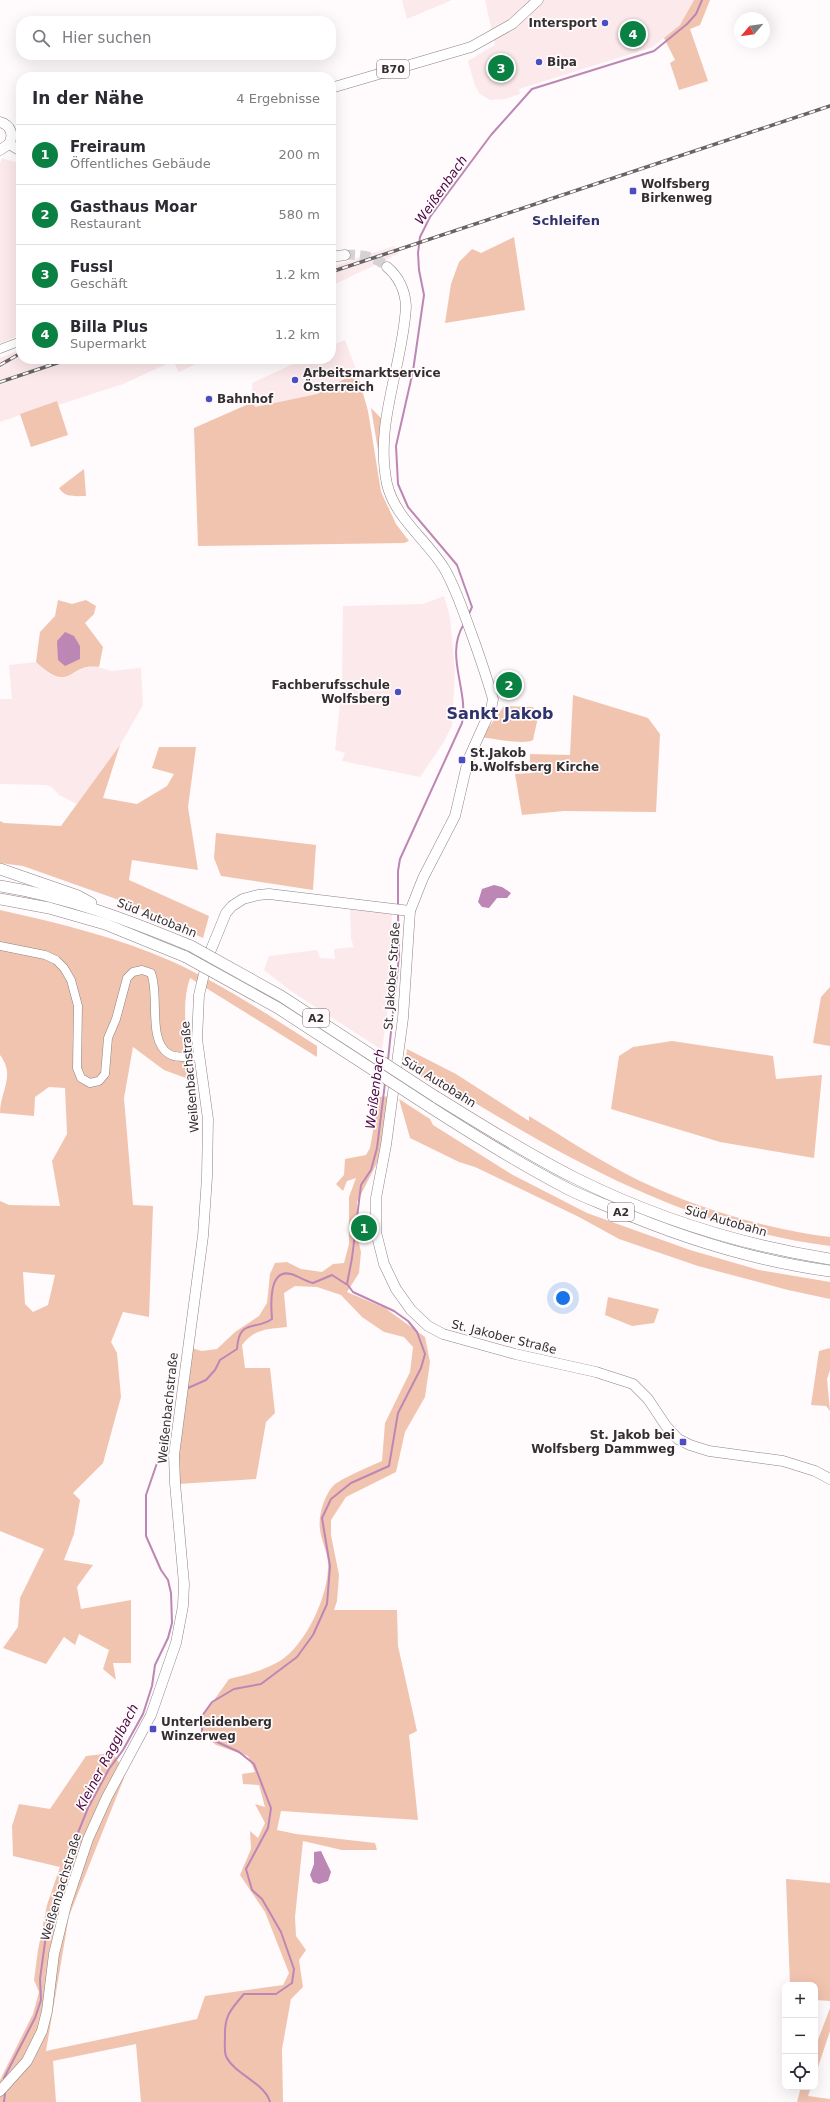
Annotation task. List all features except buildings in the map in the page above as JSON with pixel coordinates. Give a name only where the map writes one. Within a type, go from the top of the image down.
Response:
[{"type":"highway","points":[[0,869],[78,896],[106,912]]},
{"type":"highway","name":"Süd Autobahn","points":[[0,886],[24,890],[106,912],[191,946],[281,996],[436,1097],[539,1159],[587,1184],[640,1208],[730,1238],[830,1259]]},
{"type":"highway","name":"Süd Autobahn","points":[[0,899],[49,908],[104,924],[186,957],[278,1008],[498,1150],[569,1190],[635,1218],[700,1242],[754,1257],[830,1271]]},
{"type":"main road","name":"B70","points":[[336,87],[472,47],[512,24],[538,0]]},
{"type":"main road","points":[[0,122],[8,126],[11,140],[9,144],[0,150]]},
{"type":"main road","points":[[9,144],[16,148]]},
{"type":"main road","points":[[336,257],[345,255]]},
{"type":"main road","name":"St. Jakober Straße","points":[[387,267],[396,276],[403,288],[406,306],[385,423],[384,453],[387,483],[396,506],[403,518],[444,568],[468,625],[493,699],[492,709],[468,760],[455,816],[426,871],[400,909],[403,1018],[386,1146],[376,1198],[376,1232],[384,1264],[396,1289],[411,1310],[428,1326],[442,1334],[515,1354],[596,1372],[632,1384],[648,1399],[666,1426],[678,1439],[690,1446],[709,1451],[783,1460],[815,1471],[830,1480]]},
{"type":"main road","name":"Weißenbachstraße","points":[[0,2091],[27,2061],[42,2031],[47,2011],[54,1954],[66,1905],[88,1839],[107,1796],[151,1715],[176,1643],[183,1606],[184,1584],[174,1455],[203,1236],[208,1119],[199,1056],[197,1015],[208,956],[222,922],[232,906],[250,896],[269,894],[400,909]]},
{"type":"street","points":[[0,349],[16,343]]},
{"type":"street","points":[[0,946],[45,955],[56,960],[64,968],[71,980],[78,1006],[77,1068],[81,1078],[90,1083],[99,1081],[105,1074],[108,1038],[116,1019],[127,978],[133,972],[142,970],[151,973],[154,982],[156,1036],[161,1047],[169,1054],[177,1057],[199,1056]]},
{"type":"shaded area","points":[[402,0],[452,0],[407,19]]},
{"type":"shaded area","points":[[485,0],[694,0],[680,25],[653,47],[519,89],[520,94],[506,99],[490,100],[480,94],[475,86],[468,61],[495,45]]},
{"type":"shaded area","points":[[694,0],[710,0],[700,25],[690,29],[708,81],[679,90],[670,63],[675,60],[664,38],[680,25]]},
{"type":"shaded area","points":[[2,158],[16,162],[16,336],[0,344],[0,164]]},
{"type":"shaded area","points":[[514,237],[525,310],[445,323],[451,284],[459,262],[472,249],[481,253]]},
{"type":"shaded area","points":[[394,246],[398,254],[336,284],[336,265]]},
{"type":"shaded area","points":[[345,340],[357,372],[317,394],[255,407],[253,402],[252,383],[293,364],[336,364],[336,344]]},
{"type":"shaded area","points":[[16,351],[16,364],[166,364],[123,384],[58,405],[57,402],[0,422],[0,358]]},
{"type":"shaded area","points":[[175,364],[196,364],[179,372]]},
{"type":"shaded area","points":[[357,372],[368,411],[381,492],[396,524],[409,541],[404,543],[198,546],[194,428],[253,402],[255,407],[317,394]]},
{"type":"shaded area","points":[[57,401],[68,435],[31,447],[20,414]]},
{"type":"shaded area","points":[[371,408],[381,418],[379,456]]},
{"type":"shaded area","points":[[84,469],[86,496],[71,496],[61,491],[59,488]]},
{"type":"shaded area","name":"Fachberufsschule Wolfsberg","points":[[444,596],[450,617],[455,671],[452,726],[443,743],[420,777],[342,761],[345,753],[335,750],[342,686],[343,606],[423,604]]},
{"type":"shaded area","points":[[58,600],[72,604],[86,600],[96,606],[94,614],[85,623],[103,647],[99,667],[81,669],[63,677],[48,672],[36,662],[40,632],[55,616]]},
{"type":"shaded area","points":[[65,632],[74,636],[80,646],[80,659],[65,666],[58,660],[57,641]]},
{"type":"shaded area","points":[[36,662],[48,673],[56,677],[63,678],[84,668],[94,666],[111,671],[141,668],[143,705],[120,745],[77,804],[59,795],[52,787],[46,785],[0,784],[0,699],[12,699],[9,665]]},
{"type":"shaded area","points":[[573,695],[648,718],[660,734],[656,812],[564,811],[522,815],[515,774],[532,773],[533,766],[530,765],[530,754],[570,755]]},
{"type":"shaded area","points":[[504,706],[533,707],[538,717],[533,740],[517,742],[482,737]]},
{"type":"shaded area","points":[[120,745],[103,798],[137,804],[167,786],[174,774],[152,768],[159,747],[196,747],[188,807],[198,870],[132,860],[129,880],[209,916],[203,938],[133,905],[23,866],[0,863],[0,821],[4,823],[61,826]]},
{"type":"shaded area","points":[[216,833],[316,845],[313,890],[221,876],[214,858]]},
{"type":"shaded area","points":[[494,885],[502,887],[511,893],[507,898],[497,898],[489,908],[482,907],[478,902],[482,889]]},
{"type":"shaded area","points":[[350,909],[392,914],[389,1000],[382,1050],[291,991],[264,970],[269,956],[317,950],[320,958],[335,959],[334,949],[354,947],[351,939]]},
{"type":"shaded area","points":[[0,910],[65,926],[151,952],[190,970],[227,990],[317,1046],[317,1057],[190,978],[185,1003],[185,1016],[194,1081],[164,1070],[133,1047],[124,1098],[133,1205],[153,1206],[149,1317],[123,1312],[111,1342],[117,1353],[121,1397],[103,1463],[73,1493],[80,1500],[74,1534],[64,1560],[93,1565],[77,1587],[81,1609],[131,1600],[131,1663],[113,1663],[116,1680],[103,1669],[109,1650],[79,1634],[75,1645],[64,1637],[46,1664],[3,1648],[18,1627],[20,1598],[44,1549],[0,1531],[0,1201],[9,1205],[60,1206],[52,1161],[67,1134],[65,1088],[49,1087],[35,1097],[34,1116],[0,1113],[6,1084],[7,1070],[0,1055]],"holes":[[[23,1272],[55,1275],[48,1305],[33,1312],[25,1304]]]},
{"type":"shaded area","points":[[830,987],[830,1046],[813,1043],[821,997]]},
{"type":"shaded area","points":[[672,1041],[773,1056],[776,1079],[822,1075],[814,1158],[720,1142],[611,1109],[619,1056],[633,1047]]},
{"type":"shaded area","points":[[407,1049],[456,1074],[529,1121],[529,1116],[596,1157],[638,1180],[683,1200],[732,1216],[781,1229],[830,1237],[830,1246],[780,1238],[731,1225],[683,1209],[636,1189],[545,1143],[457,1092],[445,1092],[405,1066]]},
{"type":"shaded area","points":[[390,1096],[378,1161],[357,1202],[357,1235],[361,1252],[359,1273],[347,1292],[385,1308],[425,1337],[430,1362],[425,1397],[405,1432],[396,1472],[346,1497],[331,1520],[331,1535],[339,1575],[337,1601],[334,1610],[397,1610],[398,1646],[417,1731],[409,1735],[418,1820],[281,1811],[277,1830],[296,1834],[375,1843],[377,1850],[342,1850],[303,1841],[295,1917],[296,1936],[306,1950],[299,1960],[303,1987],[291,1999],[282,2049],[283,2102],[141,2102],[136,2044],[53,2061],[56,2102],[0,2102],[0,2080],[33,2014],[39,1992],[34,1980],[38,1950],[47,1905],[60,1867],[13,1856],[12,1826],[19,1804],[50,1809],[86,1756],[113,1753],[124,1771],[124,1778],[69,1916],[46,2051],[197,2019],[205,1996],[283,1985],[289,1973],[265,1912],[240,1875],[251,1849],[250,1831],[258,1838],[265,1823],[255,1804],[265,1807],[259,1785],[243,1784],[242,1774],[255,1772],[248,1756],[216,1745],[203,1734],[202,1717],[229,1679],[255,1672],[280,1661],[290,1653],[308,1630],[321,1602],[328,1574],[328,1562],[320,1529],[320,1518],[324,1501],[330,1490],[337,1483],[382,1461],[385,1423],[410,1372],[413,1347],[404,1337],[384,1332],[362,1317],[341,1295],[317,1287],[295,1286],[284,1293],[287,1327],[267,1329],[256,1333],[242,1345],[245,1368],[270,1368],[275,1413],[266,1422],[256,1479],[178,1484],[177,1447],[191,1348],[202,1351],[217,1349],[235,1332],[259,1316],[267,1303],[270,1274],[275,1263],[287,1262],[301,1269],[322,1272],[333,1264],[344,1263],[349,1244],[349,1197],[356,1178],[347,1181],[343,1191],[336,1184],[344,1175],[345,1159],[366,1155],[370,1148],[379,1097]]},
{"type":"shaded area","points":[[399,1099],[430,1119],[433,1125],[513,1175],[587,1213],[690,1250],[759,1270],[830,1282],[830,1299],[788,1290],[698,1266],[619,1239],[579,1217],[475,1167],[459,1162],[410,1138]]},
{"type":"shaded area","points":[[608,1297],[659,1309],[654,1323],[632,1326],[605,1315]]},
{"type":"shaded area","points":[[830,1348],[830,1370],[827,1379],[830,1411],[826,1406],[811,1405],[819,1351]]},
{"type":"shaded area","points":[[321,1851],[331,1872],[328,1881],[319,1884],[313,1882],[310,1875],[314,1864],[314,1852]]},
{"type":"shaded area","points":[[786,1879],[830,1883],[830,2001],[818,2000],[818,1982],[790,1982]]},
{"type":"shaded area","points":[[830,2008],[830,2031],[818,2067],[818,2040]]},
{"type":"shaded area","points":[[800,2090],[810,2090],[808,2096],[830,2099],[830,2102],[797,2102]]},
{"type":"waterway","name":"Weißenbach","points":[[468,616],[472,607],[457,565],[408,507],[398,484],[396,446],[413,371],[424,295],[419,270],[418,253],[420,237],[430,217],[491,135],[532,89],[654,51],[687,24],[696,14],[702,0]]},
{"type":"waterway","name":"Weißenbach","points":[[398,907],[398,871],[400,859],[462,723],[462,698],[456,660],[456,648],[458,636],[464,624]]},
{"type":"waterway","name":"Weißenbach","points":[[388,1060],[399,956],[398,913]]},
{"type":"waterway","name":"Weißenbach","points":[[270,2102],[262,2090],[235,2068],[226,2056],[225,2030],[229,2013],[244,1994],[276,1994],[292,1983],[294,1969],[281,1932],[262,1899],[252,1890],[246,1869],[268,1828],[271,1808],[254,1764],[239,1752],[213,1740],[202,1732],[202,1716],[212,1702],[234,1689],[261,1684],[297,1657],[313,1635],[327,1604],[330,1566],[322,1518],[331,1499],[351,1483],[389,1466],[398,1413],[421,1368],[425,1354],[417,1332],[408,1321],[394,1311],[353,1292],[347,1284],[352,1258],[361,1185],[371,1170],[377,1148],[385,1083]]},
{"type":"waterway","name":"Kleiner Ragglbach","points":[[188,1388],[206,1380],[215,1370],[220,1360],[237,1349],[238,1339],[244,1329],[272,1319],[272,1290],[278,1277],[284,1274],[291,1274],[313,1283],[332,1275],[346,1284]]},
{"type":"waterway","name":"Kleiner Ragglbach","points":[[4,2078],[35,2018],[41,2000],[40,1979],[48,1920],[71,1850],[88,1808],[109,1769],[123,1750],[143,1714],[152,1686],[155,1665],[168,1638],[172,1623],[171,1593],[168,1580],[161,1570],[146,1536],[146,1495],[166,1437],[173,1393]]},
{"type":"waterway","name":"Kleiner Ragglbach","points":[[4,2102],[5,2093]]},
{"type":"tunnel","points":[[345,255],[367,256],[377,260],[387,267]]},
{"type":"railway","points":[[336,270],[830,106]]},
{"type":"railway","points":[[0,365],[16,356]]},
{"type":"railway","points":[[0,382],[54,364]]},
{"type":"place","name":"Intersport","points":[[605,23]]},
{"type":"place","name":"Billa Plus","points":[[633,34]]},
{"type":"place","name":"Bipa","points":[[539,62]]},
{"type":"place","name":"Fussl","points":[[501,68]]},
{"type":"place","name":"Wolfsberg Birkenweg","points":[[633,191]]},
{"type":"place","name":"Arbeitsmarktservice Österreich","points":[[295,380]]},
{"type":"place","name":"Bahnhof","points":[[209,399]]},
{"type":"place","name":"Gasthaus Moar","points":[[509,685]]},
{"type":"place","name":"Fachberufsschule Wolfsberg","points":[[398,692]]},
{"type":"place","name":"St.Jakob b.Wolfsberg Kirche","points":[[462,760]]},
{"type":"place","name":"Freiraum","points":[[364,1228]]},
{"type":"place","name":"St. Jakob bei Wolfsberg Dammweg","points":[[683,1442]]},
{"type":"place","name":"Unterleidenberg Winzerweg","points":[[153,1729]]},
{"type":"district","name":"Schleifen","points":[[566,220]]},
{"type":"district","name":"Sankt Jakob","points":[[500,713]]}]
